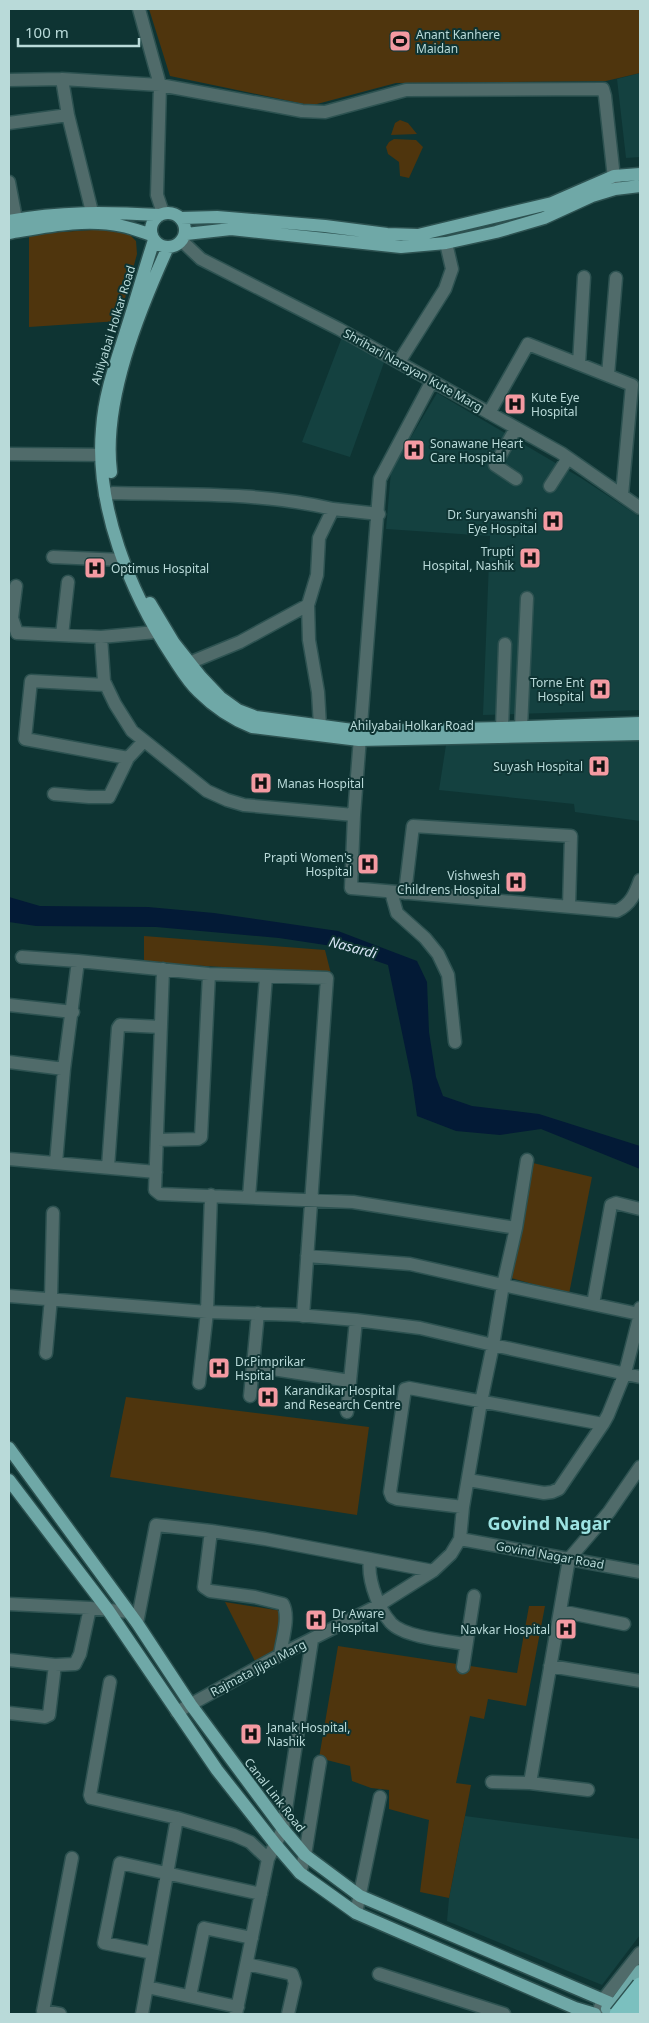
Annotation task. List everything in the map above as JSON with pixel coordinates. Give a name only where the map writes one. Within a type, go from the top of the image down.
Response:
[{"type":"highway","points":[[611,2007],[640,1985]]},
{"type":"highway","points":[[632,2014],[640,2004]]},
{"type":"main road","points":[[161,214],[152,223],[153,237],[158,244],[168,247],[184,238],[231,229],[377,238],[418,235],[552,203],[614,176],[640,174]]},
{"type":"main road","points":[[181,218],[217,217],[325,226],[377,238],[401,247],[446,243],[496,232],[544,218],[592,196],[615,189],[640,186]]},
{"type":"main road","points":[[13,220],[50,214],[92,212],[173,213],[181,218],[186,228],[184,238]]},
{"type":"main road","points":[[9,233],[33,228],[95,224],[121,226],[153,237]]},
{"type":"main road","name":"Ahilyabai Holkar Road","points":[[153,237],[113,369],[105,402],[104,455],[109,494],[124,560],[140,602],[156,632],[198,691],[213,705],[237,722],[267,731],[360,736],[640,734]]},
{"type":"main road","name":"Ahilyabai Holkar Road","points":[[104,455],[127,356],[150,287],[168,247]]},
{"type":"main road","name":"Ahilyabai Holkar Road","points":[[109,494],[132,562],[148,599],[174,643],[189,663],[220,697],[238,710],[256,717],[320,726],[360,736],[521,727],[640,723]]},
{"type":"main road","name":"Canal Link Road","points":[[9,1448],[133,1618],[190,1705],[283,1829],[305,1855],[360,1896],[584,1991],[611,2007],[639,2014]]},
{"type":"main road","points":[[9,1480],[108,1610],[217,1770],[300,1873],[356,1913],[575,2008],[597,2014],[611,2007],[640,1971]]},
{"type":"street","points":[[138,9],[160,85],[157,195],[161,214]]},
{"type":"street","points":[[62,79],[68,114],[92,212]]},
{"type":"street","points":[[9,80],[62,79],[160,85],[302,110],[325,112],[406,90],[603,89],[615,189]]},
{"type":"street","points":[[9,123],[68,114]]},
{"type":"street","points":[[9,182],[13,220]]},
{"type":"street","name":"Shrihari Narayan Kute Marg","points":[[184,238],[201,259],[339,329],[516,428],[568,458],[640,508]]},
{"type":"street","points":[[399,362],[445,289],[452,269],[446,243]]},
{"type":"street","points":[[579,364],[584,278]]},
{"type":"street","points":[[608,375],[616,278]]},
{"type":"street","points":[[489,413],[528,344],[632,385],[622,495]]},
{"type":"street","points":[[432,381],[380,479],[379,514],[354,815],[351,888],[617,911],[626,906],[633,898],[640,880]]},
{"type":"street","points":[[516,428],[495,465],[516,479]]},
{"type":"street","points":[[12,456],[104,455]]},
{"type":"street","points":[[550,486],[568,458]]},
{"type":"street","points":[[109,494],[268,497],[333,509],[379,514]]},
{"type":"street","points":[[320,726],[318,692],[309,640],[308,605],[317,575],[320,538],[333,509]]},
{"type":"street","points":[[53,557],[124,560]]},
{"type":"street","points":[[62,635],[68,582]]},
{"type":"street","points":[[16,586],[12,618],[17,633],[101,637],[156,632]]},
{"type":"street","points":[[521,727],[527,598]]},
{"type":"street","points":[[189,663],[240,642],[308,605]]},
{"type":"street","points":[[101,637],[106,685],[115,704],[132,731],[208,791],[227,800],[244,805],[354,815]]},
{"type":"street","points":[[502,728],[505,644]]},
{"type":"street","points":[[106,685],[31,681],[25,739],[128,758]]},
{"type":"street","points":[[54,794],[76,797],[109,797],[128,758],[144,741]]},
{"type":"street","points":[[405,893],[413,826],[571,836],[570,908]]},
{"type":"street","points":[[391,892],[397,913],[425,938],[445,966],[448,975],[455,1042]]},
{"type":"street","points":[[22,957],[209,974],[326,978],[303,1316]]},
{"type":"street","points":[[56,1163],[64,1068],[73,1012],[78,961]]},
{"type":"street","points":[[163,969],[155,1190],[160,1194],[249,1197],[311,1202],[353,1202],[516,1228]]},
{"type":"street","points":[[157,1140],[198,1140],[201,1137],[209,974]]},
{"type":"street","points":[[249,1197],[266,977]]},
{"type":"street","points":[[9,1005],[73,1012]]},
{"type":"street","points":[[108,1167],[118,1028],[120,1025],[161,1027]]},
{"type":"street","points":[[9,1062],[64,1068]]},
{"type":"street","points":[[9,1159],[156,1172]]},
{"type":"street","points":[[460,1539],[463,1508],[481,1402],[503,1285],[516,1228],[527,1160]]},
{"type":"street","points":[[199,1383],[207,1312],[211,1195]]},
{"type":"street","points":[[593,1304],[611,1205],[616,1203],[640,1209]]},
{"type":"street","points":[[46,1353],[51,1298],[53,1213]]},
{"type":"street","points":[[307,1256],[410,1264],[593,1304],[640,1312],[624,1374],[603,1424],[559,1489],[544,1493],[468,1480]]},
{"type":"street","points":[[9,1296],[207,1312],[258,1313],[356,1320],[420,1328],[640,1377]]},
{"type":"street","points":[[250,1396],[258,1313]]},
{"type":"street","points":[[348,1412],[356,1320]]},
{"type":"street","points":[[253,1366],[350,1381]]},
{"type":"street","points":[[463,1508],[397,1500],[392,1497],[390,1492],[404,1392],[409,1388],[603,1424]]},
{"type":"street","points":[[530,1783],[569,1559],[608,1512],[640,1467]]},
{"type":"street","points":[[9,1604],[108,1610],[133,1618],[156,1525],[265,1539],[433,1571]]},
{"type":"street","points":[[211,1531],[204,1588],[210,1591],[255,1597],[283,1604],[286,1609],[280,1655]]},
{"type":"street","name":"Govind Nagar Road","points":[[460,1539],[640,1572]]},
{"type":"street","name":"Rajmata Jijau Marg","points":[[177,1712],[280,1655],[378,1605],[433,1571],[451,1554],[460,1539]]},
{"type":"street","points":[[370,1559],[369,1574],[378,1605],[392,1624],[403,1631],[466,1644]]},
{"type":"street","points":[[463,1667],[474,1596]]},
{"type":"street","points":[[9,1660],[73,1665],[77,1662],[90,1608]]},
{"type":"street","points":[[560,1611],[624,1624]]},
{"type":"street","points":[[147,1987],[190,1996],[237,2011],[268,1858],[283,1829],[312,1640]]},
{"type":"street","points":[[9,1713],[45,1717],[49,1715],[55,1665]]},
{"type":"street","points":[[550,1666],[640,1681]]},
{"type":"street","points":[[110,1682],[91,1798],[177,1818],[234,1835],[250,1842],[268,1858]]},
{"type":"street","points":[[300,1873],[305,1855],[320,1762]]},
{"type":"street","points":[[492,1782],[530,1783],[588,1790]]},
{"type":"street","points":[[356,1913],[380,1797]]},
{"type":"street","points":[[142,2014],[177,1818]]},
{"type":"street","points":[[60,2014],[43,2013],[72,1858]]},
{"type":"street","points":[[153,1953],[104,1944],[120,1864],[261,1894]]},
{"type":"street","points":[[190,1996],[204,1928],[252,1938]]},
{"type":"street","points":[[611,2007],[640,1953]]},
{"type":"street","points":[[247,1964],[292,1974],[295,1983],[288,2014]]},
{"type":"street","points":[[379,1974],[504,2014]]},
{"type":"shaded area","name":"Anant Kanhere Maidan","points":[[149,9],[640,9],[640,73],[606,81],[396,83],[317,104],[304,104],[170,76]]},
{"type":"shaded area","points":[[640,73],[640,157],[626,158],[617,79]]},
{"type":"shaded area","points":[[400,120],[408,123],[417,134],[391,135],[395,123]]},
{"type":"shaded area","points":[[394,139],[416,140],[423,147],[409,178],[400,176],[399,162],[388,154],[386,147]]},
{"type":"shaded area","points":[[109,229],[127,232],[136,241],[137,254],[119,321],[29,327],[29,234]]},
{"type":"shaded area","points":[[342,337],[386,357],[350,457],[302,442]]},
{"type":"shaded area","points":[[437,393],[581,478],[640,517],[640,710],[483,715],[490,536],[386,529],[391,471]]},
{"type":"shaded area","points":[[640,740],[640,821],[575,812],[574,804],[439,790],[446,745]]},
{"type":"shaded area","points":[[144,936],[325,950],[331,974],[144,962]]},
{"type":"shaded area","points":[[533,1163],[592,1177],[569,1294],[511,1278]]},
{"type":"shaded area","points":[[126,1397],[369,1427],[357,1515],[110,1477]]},
{"type":"shaded area","points":[[225,1602],[282,1611],[279,1652],[256,1663]]},
{"type":"shaded area","points":[[529,1606],[545,1606],[526,1706],[488,1699],[484,1719],[470,1716],[456,1783],[471,1785],[449,1898],[420,1892],[429,1820],[389,1809],[389,1790],[371,1788],[352,1781],[350,1766],[319,1758],[338,1646],[517,1673]]},
{"type":"shaded area","points":[[465,1816],[640,1839],[640,1935],[602,1985],[447,1921],[449,1898]]},
{"type":"water","name":"Nasardi","points":[[9,897],[40,906],[148,907],[214,913],[338,931],[417,961],[427,982],[429,1032],[436,1077],[443,1096],[472,1106],[539,1114],[640,1146],[640,1169],[541,1129],[500,1135],[456,1131],[417,1116],[412,1081],[388,965],[332,946],[279,938],[156,927],[36,926],[9,922]]},
{"type":"place","name":"Anant Kanhere Maidan","points":[[400,41]]},
{"type":"place","name":"Kute Eye Hospital","points":[[515,404]]},
{"type":"place","name":"Sonawane Heart Care Hospital","points":[[414,450]]},
{"type":"place","name":"Dr. Suryawanshi Eye Hospital","points":[[553,521]]},
{"type":"place","name":"Trupti Hospital, Nashik","points":[[530,558]]},
{"type":"place","name":"Optimus Hospital","points":[[95,568]]},
{"type":"place","name":"Torne Ent Hospital","points":[[600,689]]},
{"type":"place","name":"Suyash Hospital","points":[[599,766]]},
{"type":"place","name":"Manas Hospital","points":[[261,783]]},
{"type":"place","name":"Prapti Women's Hospital","points":[[368,864]]},
{"type":"place","name":"Vishwesh Childrens Hospital","points":[[516,882]]},
{"type":"place","name":"Dr.Pimprikar Hspital","points":[[219,1368]]},
{"type":"place","name":"Karandikar Hospital and Research Centre","points":[[268,1397]]},
{"type":"place","name":"Dr Aware Hospital","points":[[316,1620]]},
{"type":"place","name":"Navkar Hospital","points":[[566,1629]]},
{"type":"place","name":"Janak Hospital, Nashik","points":[[251,1734]]},
{"type":"district","name":"Govind Nagar","points":[[549,1523]]}]
